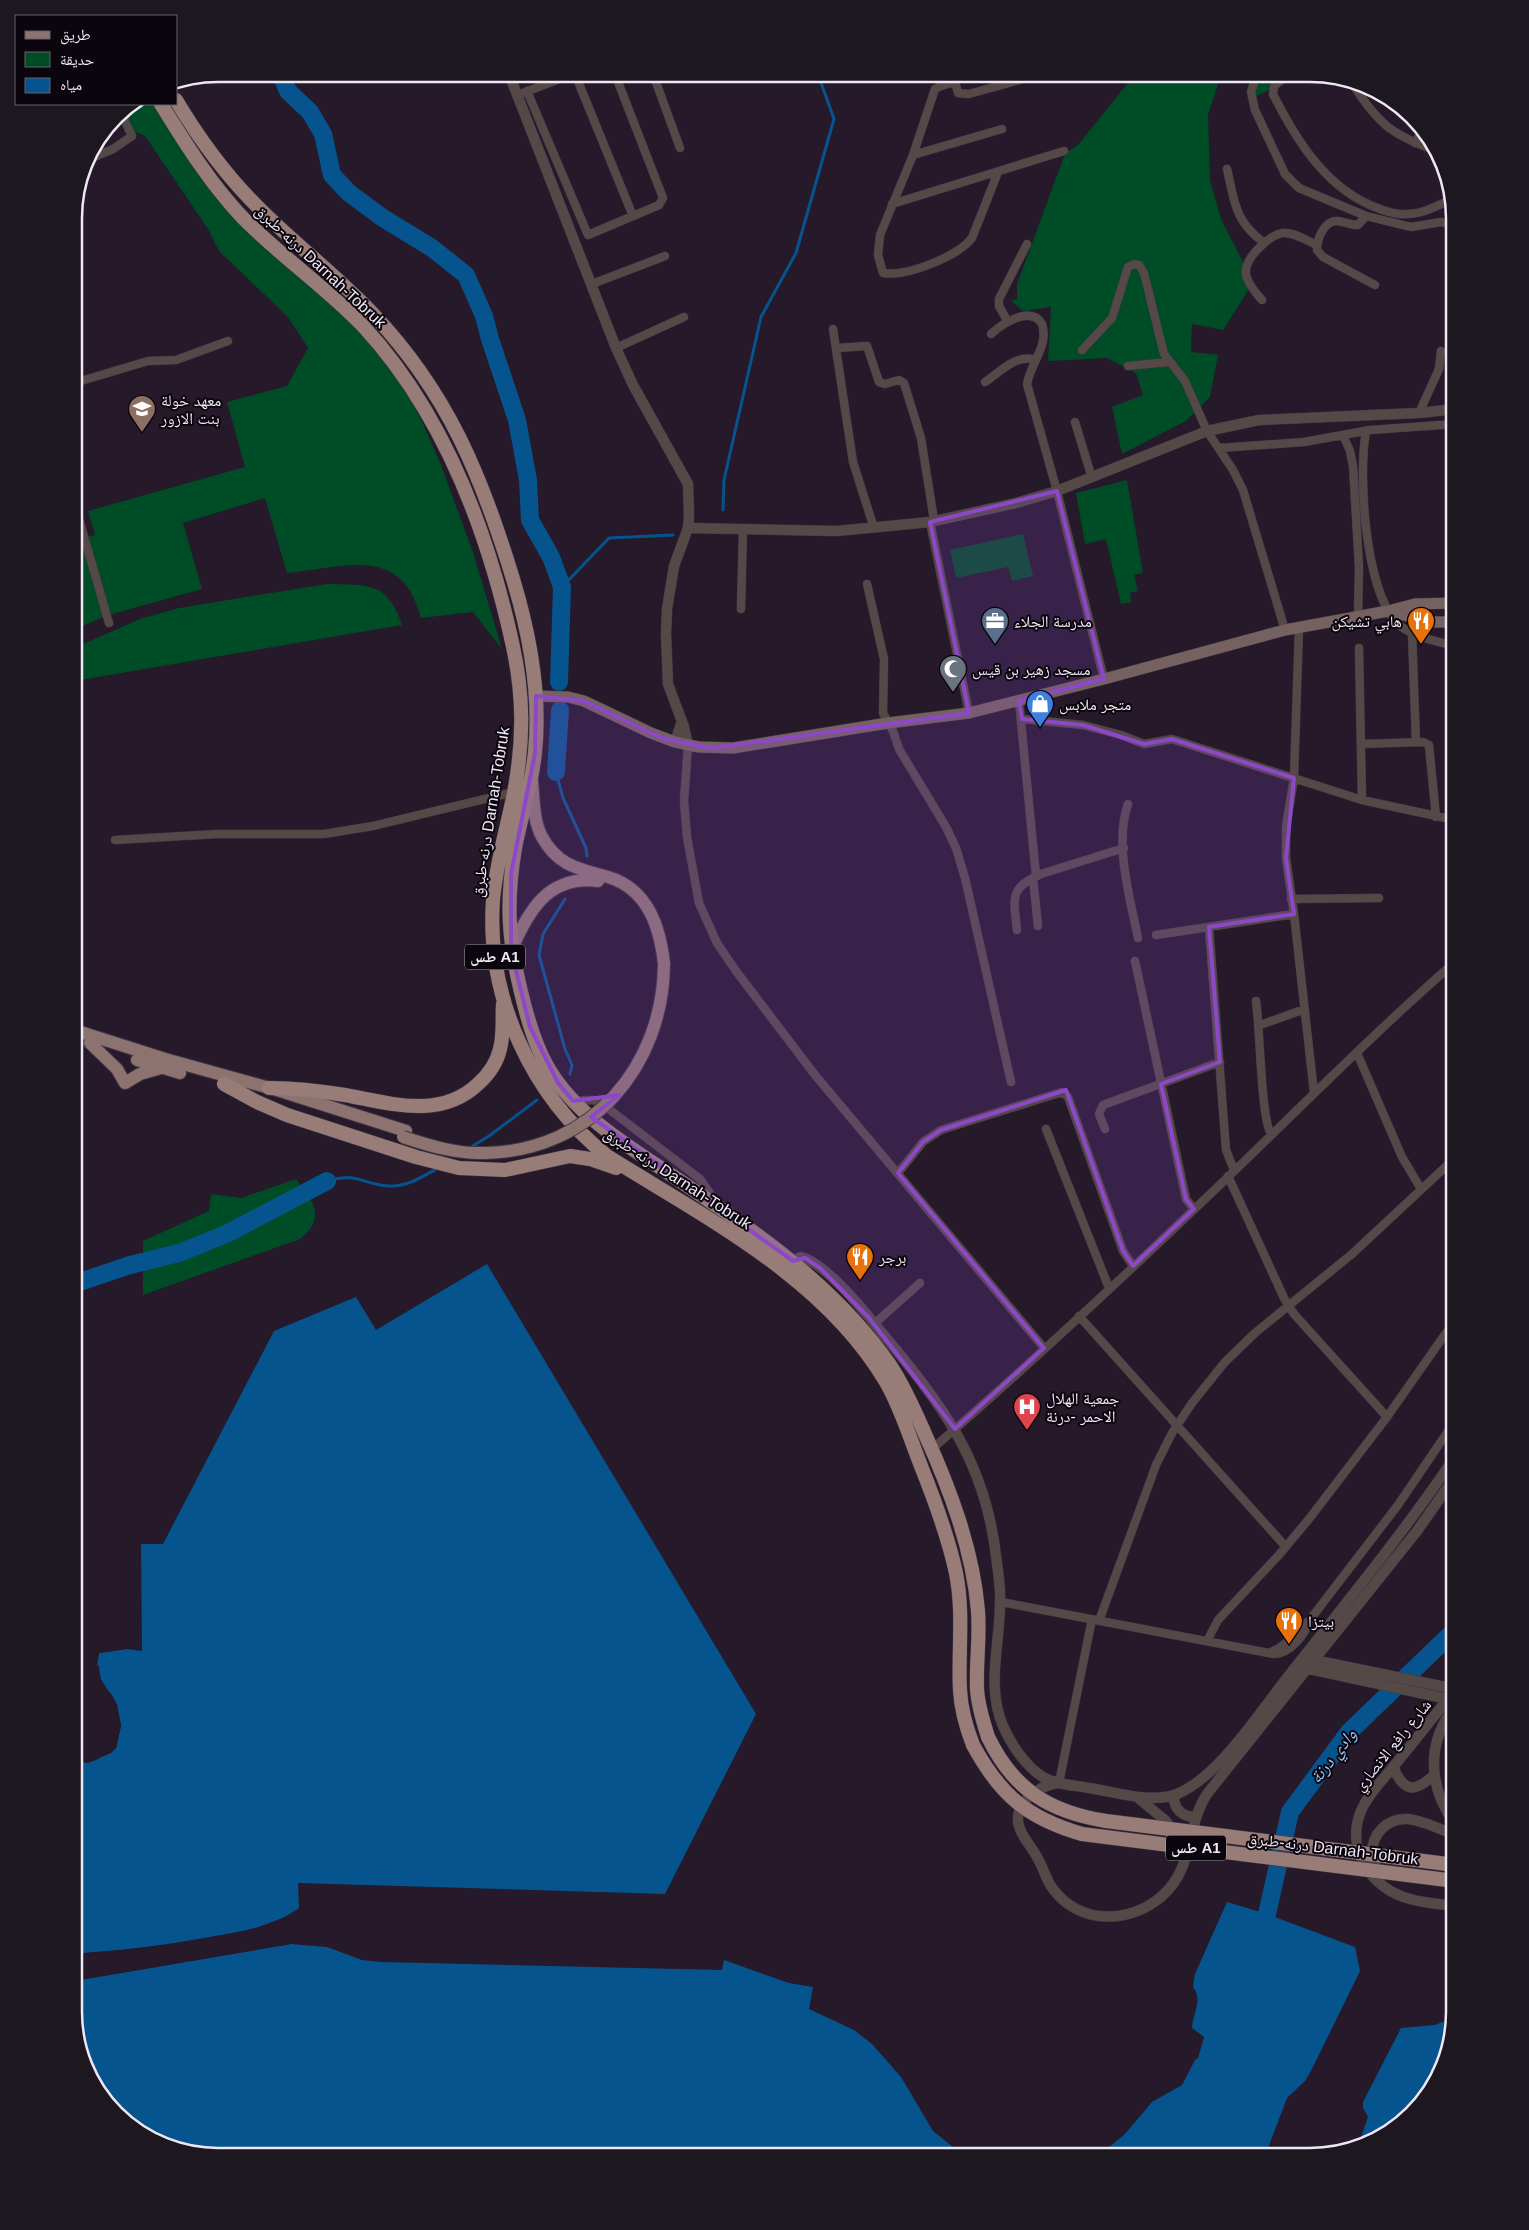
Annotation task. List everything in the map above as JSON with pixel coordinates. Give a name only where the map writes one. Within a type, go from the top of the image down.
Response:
[{"type":"highway","name":"درنه-طبرق Darnah-Tobruk","points":[[178,103],[207,147],[235,184],[263,212],[353,293],[376,316],[413,361],[445,410],[476,471],[513,579],[530,649],[536,696],[535,753],[532,777],[519,829],[511,874],[508,919],[511,951],[526,1012],[545,1064],[573,1101],[603,1127],[793,1261],[839,1305],[889,1363],[905,1391],[932,1449],[953,1506],[972,1571],[979,1619],[978,1701],[988,1737],[1006,1769],[1029,1792],[1050,1804],[1076,1815],[1106,1821],[1446,1865]]},
{"type":"highway","name":"درنه-طبرق Darnah-Tobruk","points":[[161,105],[212,182],[242,217],[340,304],[388,355],[410,386],[440,435],[458,475],[486,549],[512,644],[520,688],[522,714],[514,792],[493,900],[496,966],[503,996],[526,1058],[551,1099],[590,1143],[638,1176],[725,1228],[794,1279],[848,1332],[886,1383],[903,1420],[948,1540],[961,1612],[960,1691],[966,1724],[973,1745],[989,1774],[1018,1804],[1047,1821],[1082,1834],[1446,1880]]},
{"type":"highway","points":[[269,1088],[296,1088],[415,1107],[435,1106],[455,1100],[480,1082],[497,1058],[502,1040],[503,996]]},
{"type":"highway","points":[[224,1084],[257,1102],[287,1115],[416,1157],[459,1168],[505,1170],[570,1156],[590,1159],[638,1176]]},
{"type":"main road","points":[[536,696],[568,697],[584,701],[651,733],[675,742],[712,748],[733,748],[888,722],[968,712],[1104,679],[1285,630],[1388,611],[1415,604],[1446,603]]},
{"type":"main road","points":[[1388,611],[1430,622],[1446,622]]},
{"type":"main road","points":[[83,1040],[161,1068],[275,1097],[404,1134],[454,1144],[499,1146],[543,1136],[582,1115],[618,1082],[643,1042],[653,1012],[661,964],[656,923],[640,897],[617,881],[574,868],[556,854],[542,836],[535,814],[532,777]]},
{"type":"main road","points":[[511,951],[526,917],[541,899],[573,881],[595,880],[620,888],[639,905],[653,933],[661,964]]},
{"type":"main road","points":[[83,1033],[165,1060],[269,1088],[404,1134]]},
{"type":"main road","points":[[90,1043],[117,1069],[125,1083],[140,1074],[161,1068]]},
{"type":"street","points":[[512,83],[616,348],[641,400],[685,475],[690,494],[688,528],[674,566],[667,609],[668,684],[682,721],[688,745],[684,801],[687,836],[698,896],[710,928],[736,971],[784,1036],[1044,1348]]},
{"type":"street","points":[[516,95],[549,83]]},
{"type":"street","points":[[578,83],[633,216]]},
{"type":"street","points":[[527,91],[588,235],[659,205],[663,198],[619,83]]},
{"type":"street","points":[[656,83],[680,148]]},
{"type":"street","points":[[946,83],[933,92],[913,155],[892,204],[878,245],[879,264],[884,274],[904,271],[931,263],[967,245],[972,238],[998,172]]},
{"type":"street","points":[[956,83],[958,93],[969,94],[1009,83]]},
{"type":"street","points":[[1254,83],[1251,92],[1255,110],[1290,181],[1310,194],[1366,216],[1411,227],[1441,222],[1446,223]]},
{"type":"street","points":[[1278,83],[1274,86],[1273,94],[1310,155],[1341,189],[1373,206],[1404,214],[1424,211],[1445,202]]},
{"type":"street","points":[[1358,92],[1382,124],[1399,136],[1425,147]]},
{"type":"street","points":[[99,154],[114,149],[132,136],[124,120]]},
{"type":"street","points":[[913,155],[1002,129]]},
{"type":"street","points":[[1415,143],[1419,137]]},
{"type":"street","points":[[892,204],[1064,151]]},
{"type":"street","points":[[1226,169],[1240,218],[1250,232],[1264,243]]},
{"type":"street","points":[[1366,216],[1358,225],[1338,221],[1331,222],[1320,234],[1317,245],[1318,254],[1376,285]]},
{"type":"street","points":[[1262,300],[1248,282],[1245,266],[1264,243],[1278,234],[1288,233],[1317,245]]},
{"type":"street","points":[[1008,322],[999,306],[998,299],[1027,244]]},
{"type":"street","points":[[592,284],[665,256]]},
{"type":"street","points":[[1082,350],[1110,322],[1126,270],[1130,265],[1136,264],[1143,270],[1163,350],[1169,362],[1185,381],[1207,431],[1243,490],[1285,630]]},
{"type":"street","points":[[992,334],[1008,322],[1028,316],[1034,316],[1040,320],[1044,328],[1044,340],[1027,384],[1057,491],[1104,679]]},
{"type":"street","points":[[616,348],[684,317]]},
{"type":"street","points":[[833,329],[853,462],[874,528]]},
{"type":"street","points":[[83,380],[148,361],[176,360],[228,341]]},
{"type":"street","points":[[836,348],[867,346],[879,382],[885,384],[899,380],[904,383],[922,438],[932,521],[968,712]]},
{"type":"street","points":[[1419,413],[1436,377],[1441,351]]},
{"type":"street","points":[[986,382],[1019,359],[1030,358],[1036,360]]},
{"type":"street","points":[[1128,366],[1169,362]]},
{"type":"street","points":[[688,528],[837,531],[932,521],[989,510],[1057,491],[1207,431],[1259,420],[1419,413],[1446,410]]},
{"type":"street","points":[[1075,422],[1092,478]]},
{"type":"street","points":[[1219,448],[1304,442],[1366,430],[1446,425]]},
{"type":"street","points":[[1366,430],[1363,464],[1368,552],[1388,611],[1396,623],[1412,633],[1446,643]]},
{"type":"street","points":[[1343,435],[1350,450],[1353,466],[1359,568],[1358,616]]},
{"type":"street","points":[[742,609],[743,529]]},
{"type":"street","points":[[83,532],[109,623]]},
{"type":"street","points":[[867,584],[883,653],[882,708],[899,749],[937,810],[956,848],[965,878],[1011,1082]]},
{"type":"street","points":[[1299,628],[1294,778],[1286,827],[1286,858],[1314,1092]]},
{"type":"street","points":[[1412,633],[1416,742]]},
{"type":"street","points":[[1358,648],[1362,800]]},
{"type":"street","points":[[1019,700],[1038,926]]},
{"type":"street","points":[[1022,719],[1083,725],[1121,735],[1144,744],[1172,739],[1362,800],[1446,819]]},
{"type":"street","points":[[675,742],[682,721]]},
{"type":"street","points":[[1361,744],[1425,742],[1430,747],[1436,817]]},
{"type":"street","points":[[115,840],[218,834],[324,834],[373,826],[514,792]]},
{"type":"street","points":[[1128,804],[1123,824],[1125,874],[1138,938]]},
{"type":"street","points":[[1017,930],[1014,896],[1020,887],[1035,877],[1124,848]]},
{"type":"street","points":[[1291,900],[1379,898]]},
{"type":"street","points":[[1156,935],[1294,914]]},
{"type":"street","points":[[1209,927],[1226,1150],[1231,1173],[1289,1306],[1300,1323],[1387,1417]]},
{"type":"street","points":[[1135,961],[1186,1199],[1194,1209]]},
{"type":"street","points":[[932,1449],[1110,1288],[1314,1092],[1446,970]]},
{"type":"street","points":[[1256,1001],[1260,1025],[1266,1119],[1271,1134]]},
{"type":"street","points":[[1260,1025],[1305,1009]]},
{"type":"street","points":[[1357,1053],[1404,1162],[1421,1189]]},
{"type":"street","points":[[1105,1129],[1099,1114],[1103,1105],[1220,1062]]},
{"type":"street","points":[[898,1173],[919,1146],[936,1133],[1062,1092],[1068,1097],[1123,1251],[1133,1266]]},
{"type":"street","points":[[1046,1129],[1110,1288]]},
{"type":"street","points":[[1059,1783],[1096,1620],[1150,1481],[1177,1425],[1225,1362],[1255,1333],[1352,1254],[1446,1166]]},
{"type":"street","points":[[793,1261],[797,1258],[805,1258],[820,1268],[874,1324],[924,1384],[955,1429],[980,1482],[990,1514],[1000,1602],[995,1663],[996,1707],[1010,1739],[1027,1763],[1042,1777],[1059,1783],[1158,1798],[1174,1795],[1192,1785],[1222,1759],[1405,1529],[1446,1469]]},
{"type":"street","points":[[874,1324],[920,1283]]},
{"type":"street","points":[[1079,1316],[1286,1546]]},
{"type":"street","points":[[1207,1641],[1218,1620],[1286,1546],[1387,1417],[1446,1333]]},
{"type":"street","points":[[1000,1602],[1207,1641],[1282,1653],[1290,1649],[1307,1627],[1309,1621],[1398,1505],[1446,1434]]},
{"type":"street","points":[[1059,1783],[1046,1786],[1033,1793],[1021,1810],[1018,1823],[1053,1888],[1074,1907],[1089,1914],[1106,1917],[1124,1915],[1144,1908],[1161,1897],[1176,1881],[1189,1852],[1195,1817],[1207,1794],[1316,1665],[1446,1490]]},
{"type":"street","points":[[1300,1662],[1446,1688]]},
{"type":"street","points":[[1316,1665],[1446,1701]]},
{"type":"street","name":"شارع رافع الانصاري","points":[[1446,1702],[1364,1803],[1357,1828],[1357,1845],[1362,1862],[1371,1876],[1384,1887],[1410,1900],[1446,1905]]},
{"type":"street","points":[[1446,1705],[1433,1755],[1434,1776],[1446,1810]]},
{"type":"street","points":[[1393,1767],[1400,1783],[1408,1787],[1421,1786],[1434,1776]]},
{"type":"street","points":[[1134,1795],[1166,1821],[1189,1852]]},
{"type":"street","points":[[1174,1795],[1178,1810],[1186,1816],[1195,1817]]},
{"type":"street","points":[[1384,1887],[1372,1854],[1374,1842],[1383,1827],[1394,1820],[1407,1819],[1446,1832]]},
{"type":"highlighted area","points":[[1057,491],[1104,679],[1019,701],[1022,719],[1083,725],[1144,744],[1172,739],[1294,778],[1286,858],[1294,914],[1209,927],[1220,1062],[1161,1084],[1186,1199],[1194,1209],[1133,1266],[1123,1251],[1066,1090],[941,1130],[923,1142],[898,1173],[1044,1348],[955,1429],[869,1318],[820,1268],[805,1258],[793,1261],[591,1117],[619,1095],[573,1101],[558,1083],[530,1027],[511,951],[511,874],[535,753],[536,696],[584,701],[662,738],[712,748],[969,713],[930,522]]},
{"type":"green space","points":[[1128,83],[1221,83],[1218,84],[1208,115],[1210,180],[1221,219],[1250,276],[1249,289],[1223,330],[1192,324],[1191,352],[1218,355],[1210,397],[1186,421],[1122,454],[1112,407],[1143,395],[1136,373],[1107,358],[1048,361],[1051,307],[1023,311],[1011,301],[1017,299],[1017,284],[1065,154],[1078,145]]},
{"type":"green space","points":[[1249,83],[1273,83],[1269,90],[1254,97]]},
{"type":"green space","points":[[143,105],[156,105],[215,198],[353,323],[399,379],[419,415],[439,460],[473,552],[502,649],[473,612],[421,618],[412,595],[400,579],[386,570],[369,566],[350,565],[287,573],[265,498],[183,523],[202,589],[105,616],[83,626],[83,538],[95,535],[88,511],[245,467],[227,402],[287,386],[308,348],[288,317],[219,251],[208,229],[145,136],[128,129],[123,121]]},
{"type":"green space","points":[[1127,480],[1143,573],[1134,575],[1138,591],[1130,593],[1131,602],[1121,604],[1106,539],[1085,544],[1076,493]]},
{"type":"green space","points":[[1023,534],[1033,576],[1012,581],[1008,567],[956,578],[950,550]]},
{"type":"green space","points":[[327,584],[354,585],[374,588],[383,593],[390,600],[402,625],[83,680],[83,644],[140,619],[179,608]]},
{"type":"green space","points":[[296,1179],[312,1202],[315,1216],[313,1224],[300,1239],[143,1295],[143,1241],[209,1211],[211,1194],[241,1198]]},
{"type":"water","points":[[487,1264],[756,1714],[665,1894],[298,1883],[299,1908],[289,1915],[266,1925],[190,1941],[82,1953],[82,1761],[87,1763],[111,1753],[116,1748],[121,1726],[117,1705],[112,1695],[101,1682],[97,1665],[99,1653],[127,1649],[142,1650],[141,1544],[163,1544],[274,1331],[356,1297],[376,1330]]},
{"type":"water","points":[[1227,1902],[1267,1914],[1355,1947],[1360,1971],[1312,2069],[1305,2081],[1287,2098],[1268,2148],[1108,2148],[1125,2134],[1152,2102],[1182,2085],[1195,2060],[1198,2058],[1204,2037],[1192,2028],[1197,2007],[1196,1992],[1193,1987],[1195,1974]]},
{"type":"water","points":[[291,1944],[327,1947],[362,1960],[381,1962],[722,1970],[724,1960],[789,1983],[813,1987],[809,2009],[854,2030],[872,2044],[901,2077],[933,2131],[954,2148],[210,2147],[192,2145],[167,2137],[136,2119],[122,2108],[101,2079],[87,2046],[82,2011],[82,1980]]},
{"type":"water","points":[[1445,2021],[1442,2046],[1428,2079],[1407,2108],[1378,2129],[1361,2137],[1368,2117],[1363,2108],[1363,2102],[1401,2028],[1435,2025]]},
{"type":"pier","points":[[140,1644],[142,1644],[142,1651],[127,1649],[99,1653],[97,1665],[99,1667],[99,1676],[117,1705],[121,1726],[116,1748],[96,1760],[87,1763],[83,1762],[82,1758],[87,1761],[110,1751],[113,1747],[118,1725],[115,1706],[96,1677],[97,1668],[94,1665],[96,1652],[127,1646],[140,1648]]},
{"type":"pier","points":[[288,1916],[288,1919],[251,1933],[147,1950],[82,1955],[82,1953],[147,1948],[251,1930]]},
{"type":"pier","points":[[290,1941],[291,1944],[82,1980],[82,1977]]},
{"type":"waterway","points":[[285,83],[288,91],[310,112],[323,134],[332,175],[349,193],[383,218],[432,248],[466,275],[484,316],[517,420],[528,480],[530,520],[551,557],[562,587],[559,682]]},
{"type":"waterway","points":[[723,510],[724,480],[761,317],[796,253],[834,119],[821,83]]},
{"type":"waterway","points":[[562,587],[609,538],[673,535]]},
{"type":"waterway","points":[[556,772],[560,710]]},
{"type":"waterway","points":[[556,772],[563,798],[586,848],[587,856]]},
{"type":"waterway","points":[[565,899],[543,934],[539,955],[565,1049],[572,1065],[570,1074]]},
{"type":"waterway","points":[[468,1149],[489,1136],[537,1100]]},
{"type":"waterway","points":[[327,1181],[353,1178],[379,1185],[395,1186],[414,1181],[438,1168]]},
{"type":"waterway","points":[[82,1281],[130,1265],[179,1253],[226,1234],[327,1181]]},
{"type":"waterway","name":"وادي درنة","points":[[1267,1914],[1290,1812],[1349,1732],[1446,1639]]},
{"type":"place","name":"معهد خولة بنت الازور","points":[[142,433]]},
{"type":"place","name":"مدرسة الجلاء","points":[[995,645]]},
{"type":"place","name":"هابي تشيكن","points":[[1421,645]]},
{"type":"place","name":"مسجد زهير بن قيس","points":[[953,693]]},
{"type":"place","name":"متجر ملابس","points":[[1040,728]]},
{"type":"place","name":"برجر","points":[[860,1281]]},
{"type":"place","name":"جمعية الهلال الاحمر -درنة","points":[[1027,1431]]},
{"type":"place","name":"بيتزا","points":[[1289,1645]]}]
